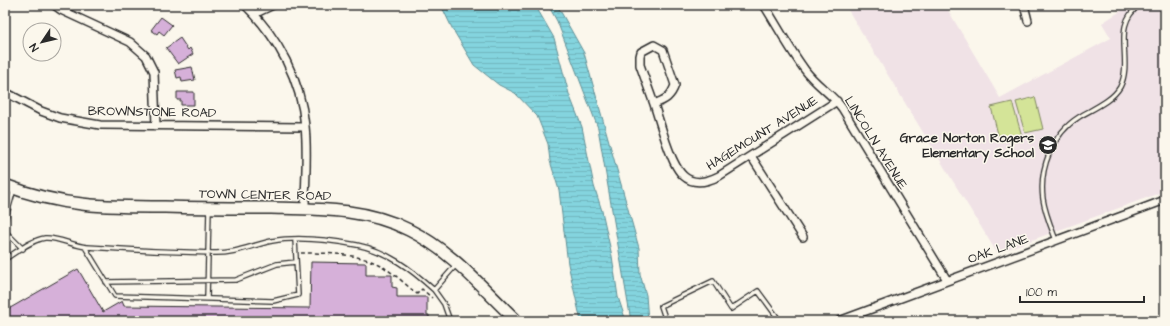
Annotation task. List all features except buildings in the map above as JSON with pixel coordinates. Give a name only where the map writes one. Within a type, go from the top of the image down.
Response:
[{"type":"street","points":[[54,5],[61,10],[130,42],[146,56],[154,72],[156,126]]},
{"type":"street","points":[[245,5],[273,38],[289,66],[299,93],[305,127],[305,209]]},
{"type":"street","points":[[254,14],[273,5]]},
{"type":"street","name":"LINCOLN AVENUE","points":[[764,5],[805,70],[837,101],[947,280]]},
{"type":"street","points":[[1024,5],[1028,21]]},
{"type":"street","name":"HAGEMOUNT AVENUE","points":[[654,104],[666,99],[672,94],[675,85],[663,50],[654,45],[642,52],[639,60],[675,166],[682,176],[697,183],[711,180],[837,101]]},
{"type":"street","name":"BROWNSTONE ROAD","points":[[5,92],[41,111],[80,122],[100,125],[305,127]]},
{"type":"street","points":[[751,156],[803,238]]},
{"type":"street","name":"TOWN CENTER ROAD","points":[[10,187],[49,199],[92,206],[305,209],[356,212],[390,221],[422,237],[459,263],[497,303],[517,321]]},
{"type":"street","name":"OAK LANE","points":[[839,321],[1165,200]]},
{"type":"street","name":"TOWN CENTER ROAD","points":[[497,303],[507,321]]},
{"type":"lane","points":[[1056,240],[1043,201],[1042,190],[1045,166],[1052,148],[1062,132],[1075,119],[1114,95],[1120,87],[1124,77],[1125,66],[1124,28],[1129,16],[1140,5]]},
{"type":"lane","points":[[5,221],[10,187]]},
{"type":"lane","points":[[207,299],[209,208]]},
{"type":"lane","points":[[5,231],[23,249]]},
{"type":"lane","points":[[5,259],[36,240],[47,238],[84,247],[208,253],[227,253],[274,241],[295,239],[330,242],[377,250],[397,261],[434,290],[444,304],[450,321]]},
{"type":"lane","points":[[84,247],[115,296],[273,301],[298,295],[295,239]]},
{"type":"lane","points":[[106,282],[236,280],[276,264],[296,262]]},
{"type":"lane","points":[[434,290],[459,263]]},
{"type":"lane","points":[[666,321],[661,306],[713,281],[731,309],[758,291],[780,321]]},
{"type":"path","points":[[296,253],[336,254],[372,262],[384,268],[417,294],[422,289],[434,300]]},
{"type":"shaded area","name":"Grace Norton Rogers Elementary School","points":[[845,5],[945,5],[1000,98],[1111,38],[1102,23],[1130,5],[1165,5],[1165,191],[997,253]]},
{"type":"green space","points":[[1035,97],[1043,129],[1025,133],[1016,102]]},
{"type":"green space","points":[[1012,102],[1022,136],[1000,142],[991,107]]},
{"type":"water","points":[[441,5],[535,5],[554,38],[569,94],[582,127],[594,186],[602,211],[612,256],[618,297],[626,321],[581,321],[568,264],[559,190],[550,161],[548,144],[537,116],[515,93],[499,85],[474,65],[452,28]]},
{"type":"water","points":[[548,5],[557,5],[584,53],[639,248],[640,274],[646,295],[648,321],[631,321],[598,128],[557,21]]},
{"type":"place","name":"Grace Norton Rogers Elementary School","points":[[1048,145]]}]
